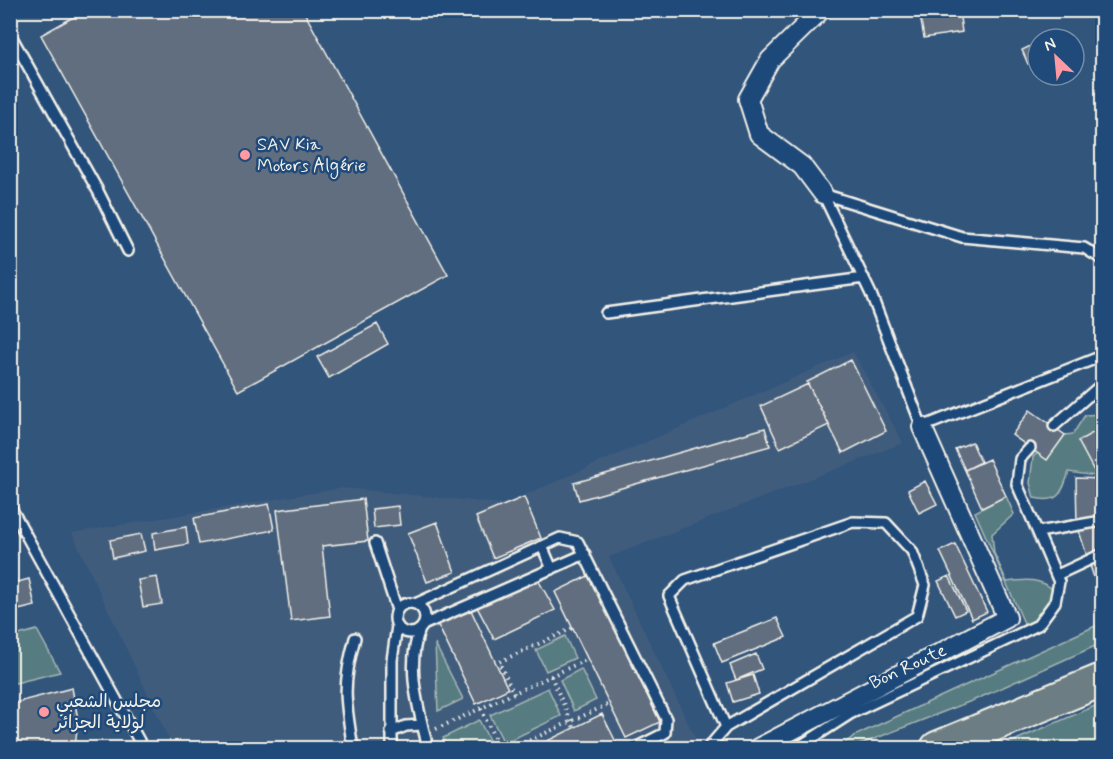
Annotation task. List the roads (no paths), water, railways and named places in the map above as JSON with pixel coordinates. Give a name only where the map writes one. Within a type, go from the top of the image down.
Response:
[{"type":"highway","points":[[937,748],[1102,680]]},
{"type":"street","points":[[821,10],[770,60],[748,99],[759,134],[802,166],[823,195]]},
{"type":"street","points":[[758,748],[1007,618],[922,427]]},
{"type":"lane","points":[[10,34],[98,191],[128,251]]},
{"type":"lane","points":[[823,195],[962,237],[1084,249],[1102,259]]},
{"type":"lane","points":[[823,195],[864,278],[922,427],[1102,356]]},
{"type":"lane","points":[[606,313],[864,278]]},
{"type":"lane","points":[[1054,426],[1102,384]]},
{"type":"lane","points":[[1030,448],[1020,459],[1017,484],[1057,574],[1102,554]]},
{"type":"lane","points":[[10,506],[143,748]]},
{"type":"lane","points":[[1038,532],[1102,521]]},
{"type":"lane","points":[[708,748],[726,727],[917,616],[925,585],[912,551],[886,523],[853,522],[685,580],[669,596],[726,727]]},
{"type":"lane","points":[[397,610],[405,604],[414,604],[542,546],[566,538],[578,542],[666,718],[665,733],[635,748]]},
{"type":"lane","points":[[375,543],[397,610],[392,660],[392,748]]},
{"type":"lane","points":[[542,546],[552,569]]},
{"type":"lane","points":[[397,626],[408,633],[585,554]]},
{"type":"lane","name":"Bon Route","points":[[797,748],[850,714],[1038,625],[1058,596],[1057,574]]},
{"type":"lane","points":[[414,604],[423,610],[422,627],[413,659],[428,748]]},
{"type":"lane","points":[[353,748],[345,684],[355,638]]},
{"type":"lane","points":[[391,732],[406,726],[423,729]]},
{"type":"place","name":"SAV Kia Motors Algérie","points":[[245,155]]},
{"type":"place","name":"مجلس الشعبي لولاية الجزائر","points":[[44,712]]}]
